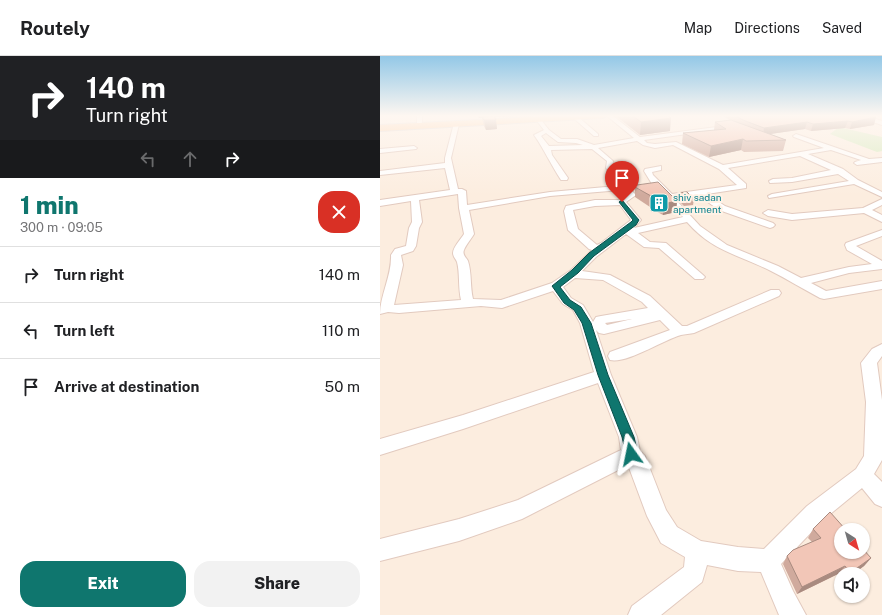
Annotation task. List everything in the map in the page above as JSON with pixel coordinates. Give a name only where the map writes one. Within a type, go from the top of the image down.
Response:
[{"type":"street","points":[[453,142],[448,159],[451,173],[450,180],[454,191]]},
{"type":"street","points":[[542,142],[564,178]]},
{"type":"street","points":[[580,142],[593,146],[610,161],[610,168],[622,187],[632,195],[625,198],[622,202],[569,208],[568,211],[573,230],[593,247],[597,248],[603,246],[629,231],[688,219]]},
{"type":"street","points":[[547,148],[593,146],[619,142]]},
{"type":"street","points":[[645,142],[649,145],[669,143],[678,144],[722,167],[743,186],[741,188],[670,197]]},
{"type":"street","points":[[815,142],[866,160]]},
{"type":"street","points":[[380,151],[414,148]]},
{"type":"street","points":[[722,167],[833,148]]},
{"type":"street","points":[[788,149],[840,171],[867,189],[882,195]]},
{"type":"street","points":[[821,162],[862,163],[882,160]]},
{"type":"street","points":[[380,173],[449,165]]},
{"type":"street","points":[[658,168],[648,171],[652,184],[670,197],[697,228],[723,247],[756,260],[824,295],[882,285]]},
{"type":"street","points":[[773,181],[792,180],[840,171]]},
{"type":"street","points":[[772,196],[855,182]]},
{"type":"street","points":[[463,208],[550,194],[638,186]]},
{"type":"street","points":[[867,189],[882,186]]},
{"type":"street","points":[[380,203],[462,191],[463,208],[469,234],[458,251],[458,255],[462,261],[465,280],[464,287],[468,303]]},
{"type":"street","points":[[700,193],[722,208],[770,225]]},
{"type":"street","points":[[384,309],[387,304],[397,265],[396,255],[412,246],[414,228],[417,222],[415,198]]},
{"type":"street","points":[[622,202],[636,220],[629,231]]},
{"type":"street","points":[[768,213],[792,217],[865,210],[882,202]]},
{"type":"street","points":[[865,210],[882,219]]},
{"type":"street","points":[[629,231],[648,245],[662,245],[699,276]]},
{"type":"street","points":[[800,282],[849,270],[878,266],[880,264],[851,248],[850,245],[882,233]]},
{"type":"street","points":[[384,309],[481,302],[502,304],[556,286],[572,274],[603,246]]},
{"type":"street","points":[[572,274],[606,277],[646,299],[678,331]]},
{"type":"street","points":[[556,286],[567,302],[578,308],[587,323],[603,375],[628,437],[631,454],[638,462],[658,516],[669,535],[698,552],[738,559],[768,561],[815,513],[863,475],[874,457],[874,402],[869,363],[877,352],[882,350]]},
{"type":"street","points":[[615,356],[678,331],[689,330],[775,293]]},
{"type":"street","points":[[380,447],[463,422],[603,375]]},
{"type":"street","points":[[380,550],[459,530],[522,509],[631,454]]},
{"type":"street","points":[[863,475],[882,497]]},
{"type":"street","points":[[641,615],[694,574],[698,552]]},
{"type":"street","points":[[768,561],[784,600],[793,615]]},
{"type":"green space","points":[[851,142],[882,142],[882,151],[877,152]]},
{"type":"building","points":[[703,142],[729,142],[711,146]]},
{"type":"building","points":[[658,182],[677,201],[663,204],[635,187],[637,185]]},
{"type":"building","points":[[687,192],[694,199],[684,199],[678,193]]},
{"type":"building","points":[[830,512],[840,523],[834,523],[834,559],[870,559],[858,567],[834,567],[834,571],[802,587],[787,556],[793,550],[821,538],[813,529]]},
{"type":"place","name":"shiv sadan apartment","points":[[659,203]]},
{"type":"route","points":[[622,202],[636,220],[634,224],[592,255],[575,272],[556,286],[567,302],[578,308],[587,323],[603,375],[628,437],[631,454]]}]
